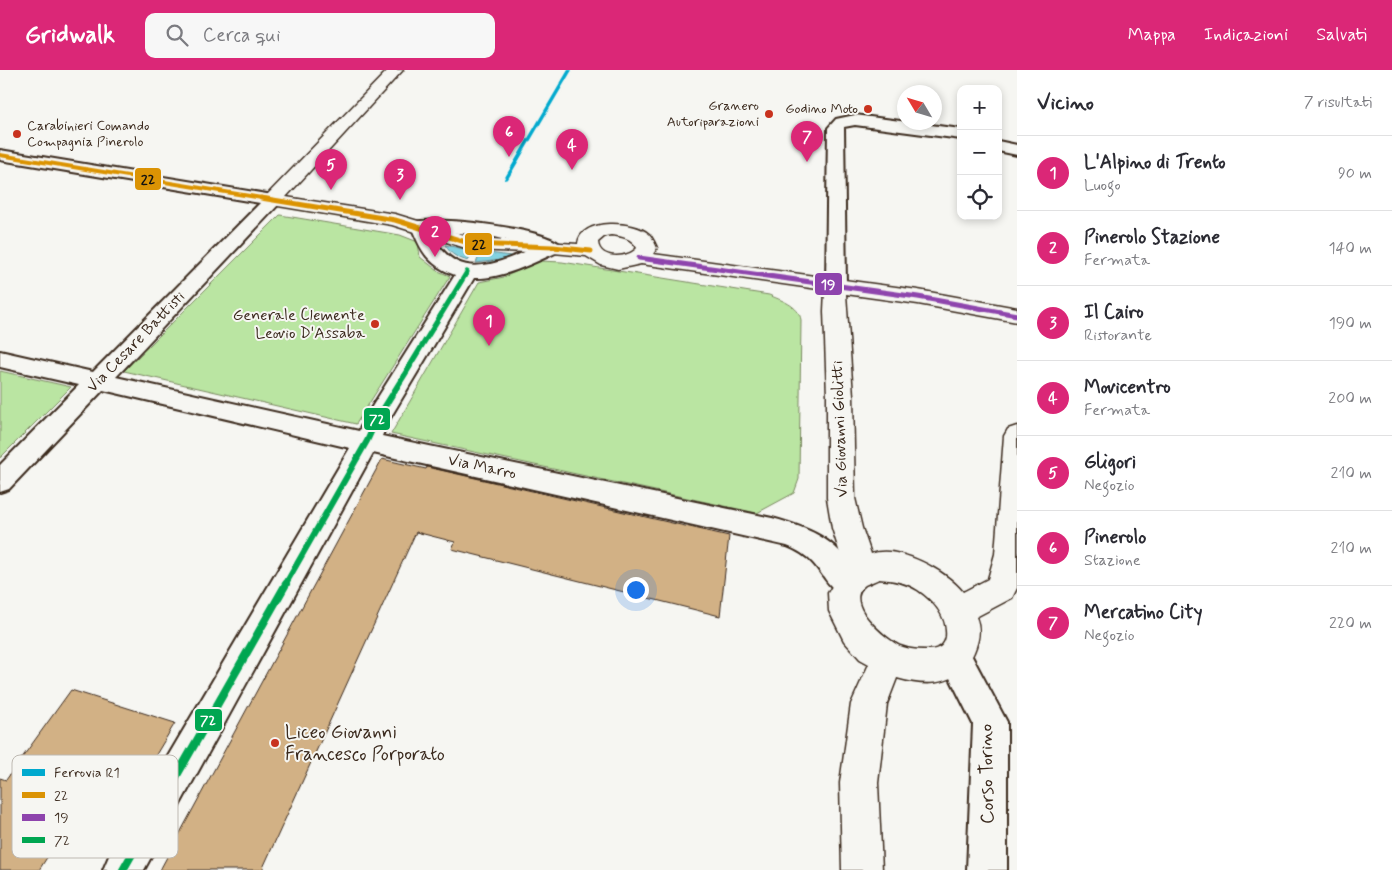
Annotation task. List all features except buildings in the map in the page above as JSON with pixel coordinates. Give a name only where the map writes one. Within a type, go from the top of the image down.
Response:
[{"type":"street","points":[[272,200],[396,70]]},
{"type":"street","points":[[836,286],[836,128],[838,124],[842,121],[855,120],[957,133]]},
{"type":"street","points":[[1002,147],[1017,150]]},
{"type":"street","points":[[0,155],[420,226],[472,244],[553,247],[591,252]]},
{"type":"street","name":"Via Cesare Battisti","points":[[0,482],[272,200]]},
{"type":"street","points":[[420,226],[433,252],[463,278]]},
{"type":"street","points":[[606,230],[625,230],[638,235],[646,243],[644,254],[639,258],[632,261],[613,262],[596,256],[588,246],[588,240],[592,236],[606,230]]},
{"type":"street","points":[[178,773],[367,441],[376,420],[463,278],[495,270],[553,247]]},
{"type":"street","points":[[639,258],[918,297],[1017,315]]},
{"type":"street","name":"Via Giovanni Giolitti","points":[[836,286],[834,311],[840,396],[841,498],[854,576]]},
{"type":"street","name":"Via Marro","points":[[0,358],[784,533],[811,543],[854,576]]},
{"type":"street","points":[[957,611],[1001,588],[1010,554],[1017,436]]},
{"type":"street","points":[[876,565],[894,566],[912,571],[930,581],[941,590],[957,611],[963,628],[962,643],[955,656],[943,665],[926,668],[907,666],[888,659],[869,646],[854,631],[845,614],[842,597],[854,576],[876,565]]},
{"type":"street","name":"Corso Torino","points":[[955,656],[990,722],[987,870]]},
{"type":"street","points":[[862,870],[859,783],[861,764],[869,704],[888,659]]},
{"type":"street","points":[[123,870],[130,858]]},
{"type":"green space","points":[[280,215],[400,235],[418,242],[420,257],[438,271],[450,276],[356,424],[124,371]]},
{"type":"green space","points":[[540,261],[562,262],[769,295],[797,310],[801,320],[799,479],[794,493],[757,513],[391,434],[479,282],[504,277]]},
{"type":"green space","points":[[0,371],[71,387],[0,458]]},
{"type":"water","points":[[445,245],[474,251],[468,261],[455,256]]},
{"type":"water","points":[[481,252],[511,256],[501,260],[476,263]]},
{"type":"rail line","name":"R1","points":[[506,179],[570,70]]},
{"type":"transit line","name":"22","points":[[0,155],[395,220],[472,244],[553,247],[591,251]]},
{"type":"transit line","name":"19","points":[[639,258],[918,297],[1017,315]]},
{"type":"transit line","name":"72","points":[[178,773],[367,441],[377,419],[467,272]]},
{"type":"transit line","name":"72","points":[[123,870],[130,858]]},
{"type":"place","name":"Godino Moto","points":[[868,109]]},
{"type":"place","name":"Granero Autoriparazioni","points":[[769,114]]},
{"type":"place","name":"Carabinieri Comando Compagnia Pinerolo","points":[[17,134]]},
{"type":"place","name":"Pinerolo","points":[[509,157]]},
{"type":"place","name":"Mercatino City","points":[[807,162]]},
{"type":"place","name":"Movicentro","points":[[572,170]]},
{"type":"place","name":"Gligori","points":[[331,190]]},
{"type":"place","name":"Il Cairo","points":[[400,200]]},
{"type":"place","name":"Pinerolo Stazione","points":[[435,257]]},
{"type":"place","name":"Generale Clemente Leovio D'Assaba","points":[[375,324]]},
{"type":"place","name":"L'Alpino di Trento","points":[[489,346]]},
{"type":"place","name":"Liceo Giovanni Francesco Porporato","points":[[275,743]]}]
